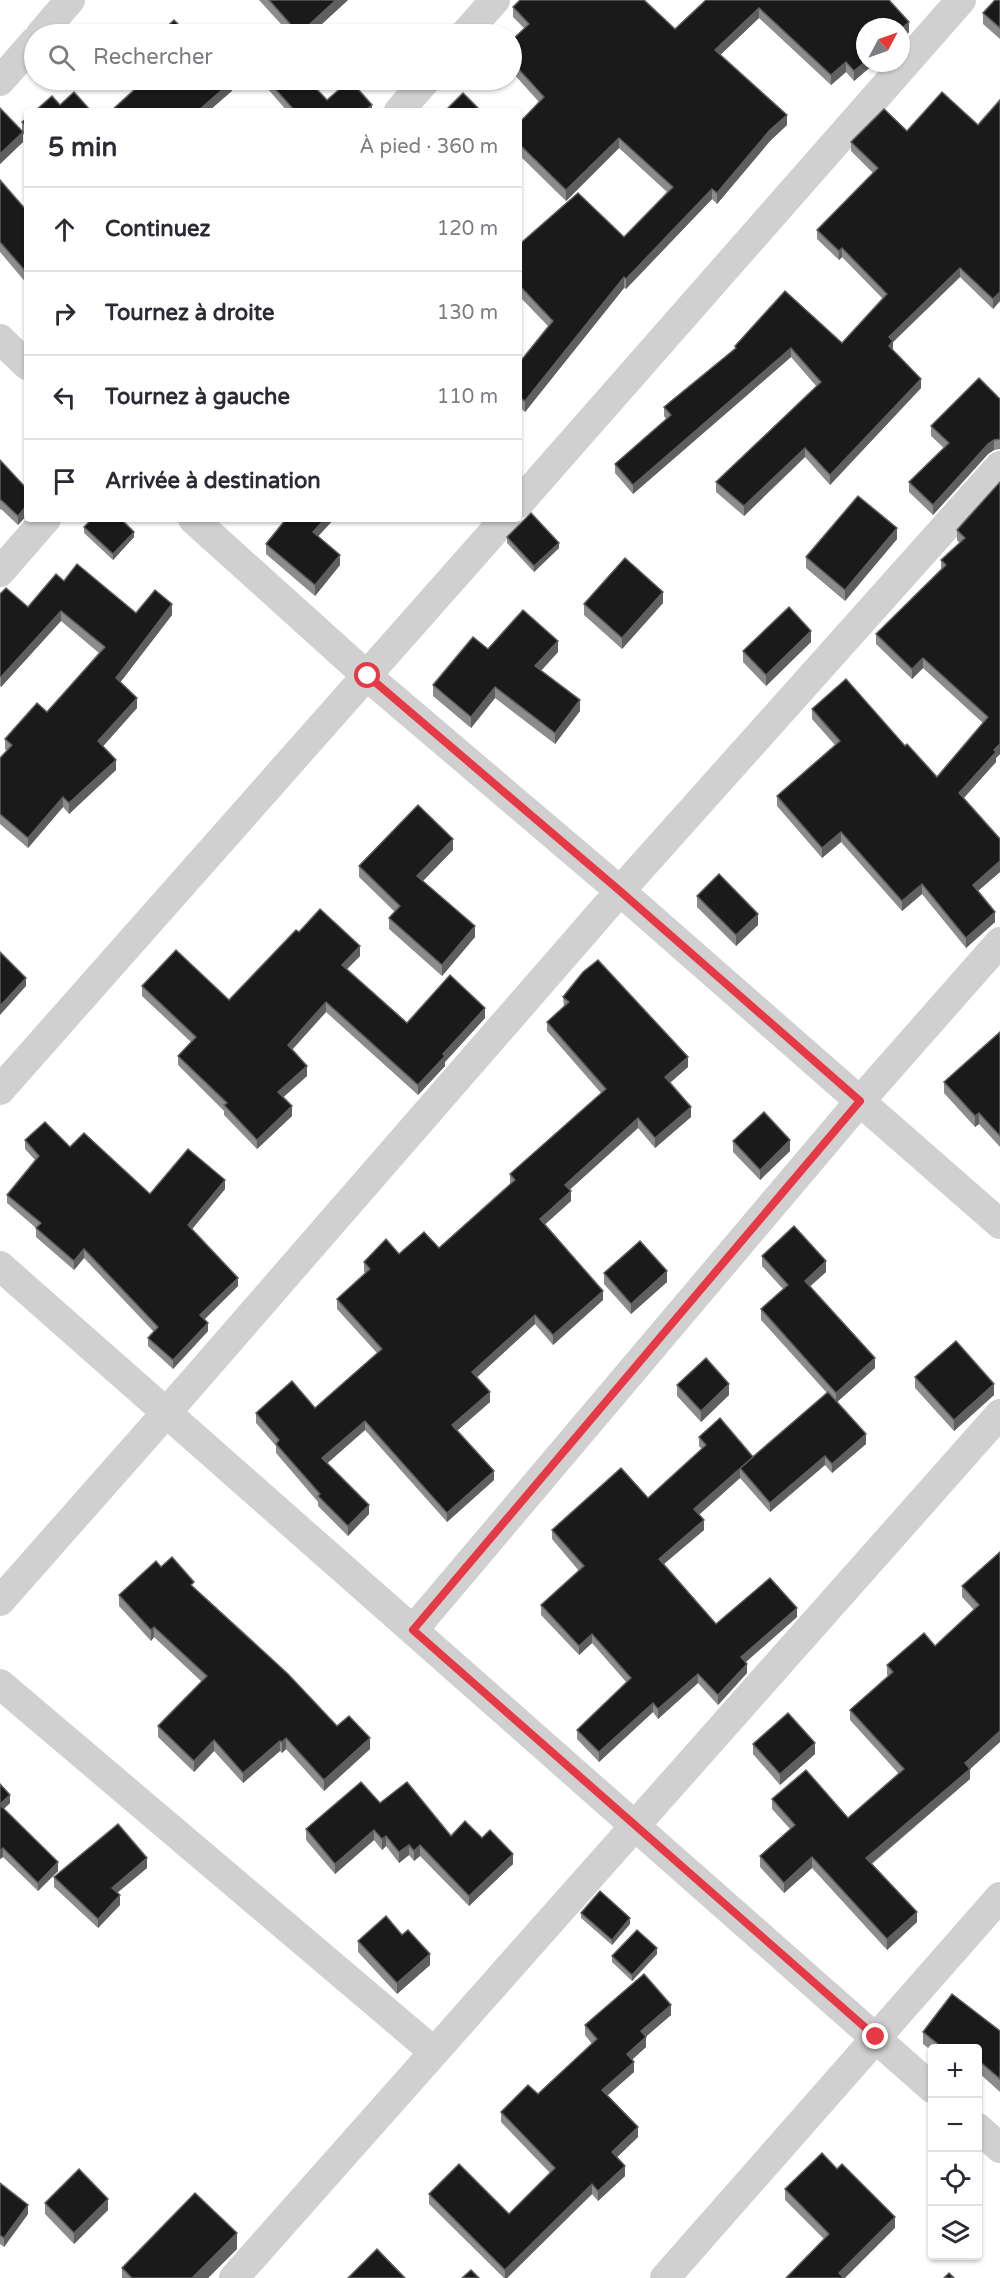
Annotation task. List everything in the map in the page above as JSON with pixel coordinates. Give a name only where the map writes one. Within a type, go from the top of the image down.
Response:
[{"type":"street","points":[[49,24],[70,0]]},
{"type":"street","points":[[474,24],[495,0]]},
{"type":"street","points":[[522,500],[961,0]]},
{"type":"street","points":[[0,81],[24,53]]},
{"type":"street","points":[[402,108],[417,90]]},
{"type":"street","points":[[0,339],[24,362]]},
{"type":"street","points":[[0,1601],[620,891],[1000,466]]},
{"type":"street","points":[[0,572],[43,522]]},
{"type":"street","points":[[196,522],[368,676],[620,891],[1000,1224]]},
{"type":"street","points":[[0,1090],[502,522]]},
{"type":"street","points":[[413,1630],[860,1101],[1000,942]]},
{"type":"street","points":[[0,1266],[928,2084]]},
{"type":"street","points":[[234,2278],[1000,1414]]},
{"type":"street","points":[[0,1684],[434,2052]]},
{"type":"street","points":[[665,2278],[1000,1897]]},
{"type":"street","points":[[982,2132],[1000,2148]]},
{"type":"building","points":[[269,0],[336,0],[310,24],[290,24]]},
{"type":"building","points":[[520,0],[644,0],[675,29],[706,0],[889,0],[905,18],[856,18],[856,69],[854,71],[846,62],[831,75],[759,8],[715,50],[787,115],[770,130],[717,193],[712,189],[626,279],[624,277],[525,401],[522,399],[522,359],[553,321],[522,288],[522,242],[578,193],[624,237],[673,187],[619,138],[566,190],[522,147],[522,120],[544,97],[522,73],[522,31],[529,24],[513,7]]},
{"type":"building","points":[[995,0],[1000,0],[1000,28],[983,13]]},
{"type":"building","points":[[134,90],[222,90],[201,108],[114,108]]},
{"type":"building","points":[[276,90],[318,90],[327,100],[338,90],[359,90],[372,105],[368,108],[292,108]]},
{"type":"building","points":[[74,92],[88,108],[38,108],[52,96],[60,105]]},
{"type":"building","points":[[942,92],[978,125],[1000,100],[1000,292],[993,299],[960,268],[889,337],[893,341],[889,346],[921,379],[830,475],[805,448],[744,506],[716,482],[821,382],[791,348],[633,485],[615,464],[671,415],[664,407],[736,348],[735,346],[785,291],[842,343],[887,294],[842,248],[839,251],[817,230],[878,168],[851,142],[884,109],[907,131]]},
{"type":"building","points":[[463,93],[478,108],[448,108]]},
{"type":"building","points":[[0,108],[23,132],[0,154]]},
{"type":"building","points":[[0,180],[24,208],[24,270],[0,242]]},
{"type":"building","points":[[979,378],[1000,399],[1000,439],[988,444],[933,505],[909,482],[949,443],[931,426]]},
{"type":"building","points":[[0,460],[24,486],[24,509],[18,516],[0,500]]},
{"type":"building","points":[[1000,482],[1000,744],[994,750],[996,752],[959,793],[1000,839],[1000,861],[973,885],[995,912],[966,938],[922,884],[902,901],[841,832],[822,848],[777,796],[840,741],[812,709],[846,679],[905,746],[907,744],[937,777],[988,717],[923,658],[912,669],[876,634],[946,565],[941,560],[965,538],[957,530]]},
{"type":"building","points":[[858,496],[897,528],[845,590],[806,557]]},
{"type":"building","points":[[531,513],[559,543],[534,566],[507,537]]},
{"type":"building","points":[[89,522],[124,522],[134,532],[113,554],[84,527]]},
{"type":"building","points":[[284,522],[322,522],[313,532],[340,555],[315,585],[266,544]]},
{"type":"building","points":[[625,558],[663,592],[622,638],[584,604]]},
{"type":"building","points":[[77,564],[136,613],[155,590],[172,604],[116,678],[137,698],[98,741],[116,760],[69,803],[63,797],[28,838],[0,814],[0,758],[12,745],[5,739],[37,703],[47,712],[105,647],[61,611],[1,677],[0,594],[6,588],[28,607],[56,574],[64,581]]},
{"type":"building","points":[[789,607],[811,631],[766,675],[743,651]]},
{"type":"building","points":[[523,610],[558,641],[535,666],[580,700],[555,733],[495,687],[471,717],[433,685],[473,637],[488,649]]},
{"type":"building","points":[[418,805],[453,839],[417,876],[475,926],[442,965],[389,918],[400,906],[359,866]]},
{"type":"building","points":[[719,874],[758,914],[736,935],[697,896]]},
{"type":"building","points":[[320,909],[360,946],[342,965],[407,1023],[450,975],[485,1008],[418,1085],[326,1002],[288,1045],[307,1066],[278,1092],[292,1106],[257,1140],[224,1105],[227,1103],[178,1056],[196,1037],[142,986],[176,950],[229,1000],[296,930],[299,932]]},
{"type":"building","points":[[0,952],[26,978],[0,1006]]},
{"type":"building","points":[[598,960],[688,1057],[665,1077],[691,1107],[655,1138],[638,1118],[565,1185],[571,1191],[540,1219],[603,1291],[553,1335],[535,1315],[472,1372],[490,1392],[452,1425],[494,1471],[447,1513],[365,1421],[322,1458],[369,1505],[348,1526],[318,1496],[320,1494],[276,1444],[279,1440],[256,1413],[292,1381],[315,1408],[382,1349],[337,1299],[370,1269],[364,1262],[386,1239],[399,1254],[424,1232],[439,1248],[515,1180],[510,1174],[606,1089],[547,1022],[569,1002],[563,997],[583,972]]},
{"type":"building","points":[[1000,1032],[1000,1136],[979,1113],[975,1116],[944,1082]]},
{"type":"building","points":[[764,1112],[790,1140],[760,1170],[733,1141]]},
{"type":"building","points":[[45,1122],[70,1147],[84,1133],[150,1194],[188,1149],[225,1180],[188,1225],[238,1278],[200,1315],[208,1323],[173,1360],[148,1338],[158,1327],[84,1249],[74,1261],[36,1228],[41,1223],[7,1195],[39,1156],[25,1140]]},
{"type":"building","points":[[794,1226],[826,1261],[805,1281],[875,1358],[836,1393],[761,1309],[788,1285],[762,1256]]},
{"type":"building","points":[[640,1241],[667,1271],[631,1304],[604,1273]]},
{"type":"building","points":[[956,1341],[994,1384],[954,1420],[915,1377]]},
{"type":"building","points":[[706,1358],[729,1384],[701,1411],[677,1385]]},
{"type":"building","points":[[828,1392],[866,1434],[832,1464],[825,1456],[770,1503],[740,1468]]},
{"type":"building","points":[[720,1418],[753,1457],[694,1509],[704,1520],[659,1559],[716,1624],[770,1578],[797,1608],[741,1657],[747,1664],[718,1695],[698,1674],[658,1709],[653,1703],[599,1752],[577,1730],[631,1678],[592,1634],[579,1646],[541,1605],[584,1566],[552,1530],[621,1468],[648,1498],[706,1445],[699,1437]]},
{"type":"building","points":[[1000,1552],[1000,1731],[965,1763],[970,1769],[866,1858],[917,1912],[887,1939],[812,1857],[784,1883],[760,1856],[795,1825],[772,1799],[806,1770],[848,1818],[904,1769],[850,1710],[893,1672],[887,1665],[924,1633],[935,1646],[979,1605],[962,1586]]},
{"type":"building","points":[[172,1557],[194,1582],[191,1585],[288,1674],[337,1726],[349,1716],[370,1738],[324,1780],[286,1738],[243,1773],[214,1740],[194,1761],[158,1726],[207,1676],[154,1627],[151,1630],[119,1595],[156,1561],[161,1567]]},
{"type":"building","points":[[788,1713],[815,1743],[780,1774],[753,1744]]},
{"type":"building","points":[[361,1782],[380,1803],[407,1782],[451,1836],[465,1821],[482,1838],[490,1830],[513,1854],[469,1896],[420,1845],[414,1851],[409,1845],[399,1852],[386,1836],[382,1839],[374,1830],[335,1864],[306,1829]]},
{"type":"building","points":[[0,1784],[10,1795],[0,1804]]},
{"type":"building","points":[[0,1805],[58,1862],[38,1883],[3,1848],[0,1851]]},
{"type":"building","points":[[118,1824],[147,1858],[112,1888],[120,1895],[98,1919],[54,1877]]},
{"type":"building","points":[[600,1891],[630,1918],[612,1940],[581,1913]]},
{"type":"building","points":[[386,1916],[402,1935],[408,1930],[430,1954],[397,1983],[358,1941]]},
{"type":"building","points":[[637,1930],[657,1948],[632,1975],[612,1956]]},
{"type":"building","points":[[644,1974],[671,2005],[641,2031],[646,2037],[627,2054],[634,2062],[602,2090],[638,2127],[612,2152],[625,2166],[598,2191],[592,2184],[505,2270],[429,2194],[459,2164],[509,2214],[555,2168],[501,2112],[528,2085],[538,2094],[597,2039],[585,2025]]},
{"type":"building","points":[[952,1994],[1000,2031],[1000,2079],[982,2063],[982,2044],[938,2044],[923,2032]]},
{"type":"building","points":[[822,2153],[837,2169],[842,2164],[895,2217],[839,2273],[844,2278],[786,2278],[829,2234],[785,2189]]},
{"type":"building","points":[[79,2169],[108,2199],[74,2233],[45,2203]]},
{"type":"building","points":[[0,2183],[28,2205],[4,2238],[0,2235]]},
{"type":"building","points":[[195,2193],[237,2233],[192,2278],[132,2278],[122,2268]]},
{"type":"building","points":[[377,2249],[405,2278],[348,2278]]},
{"type":"building","points":[[471,2270],[479,2278],[462,2278]]},
{"type":"building","points":[[949,2273],[954,2278],[944,2278]]},
{"type":"route","points":[[368,676],[620,891],[860,1101],[413,1630],[876,2037]]}]
